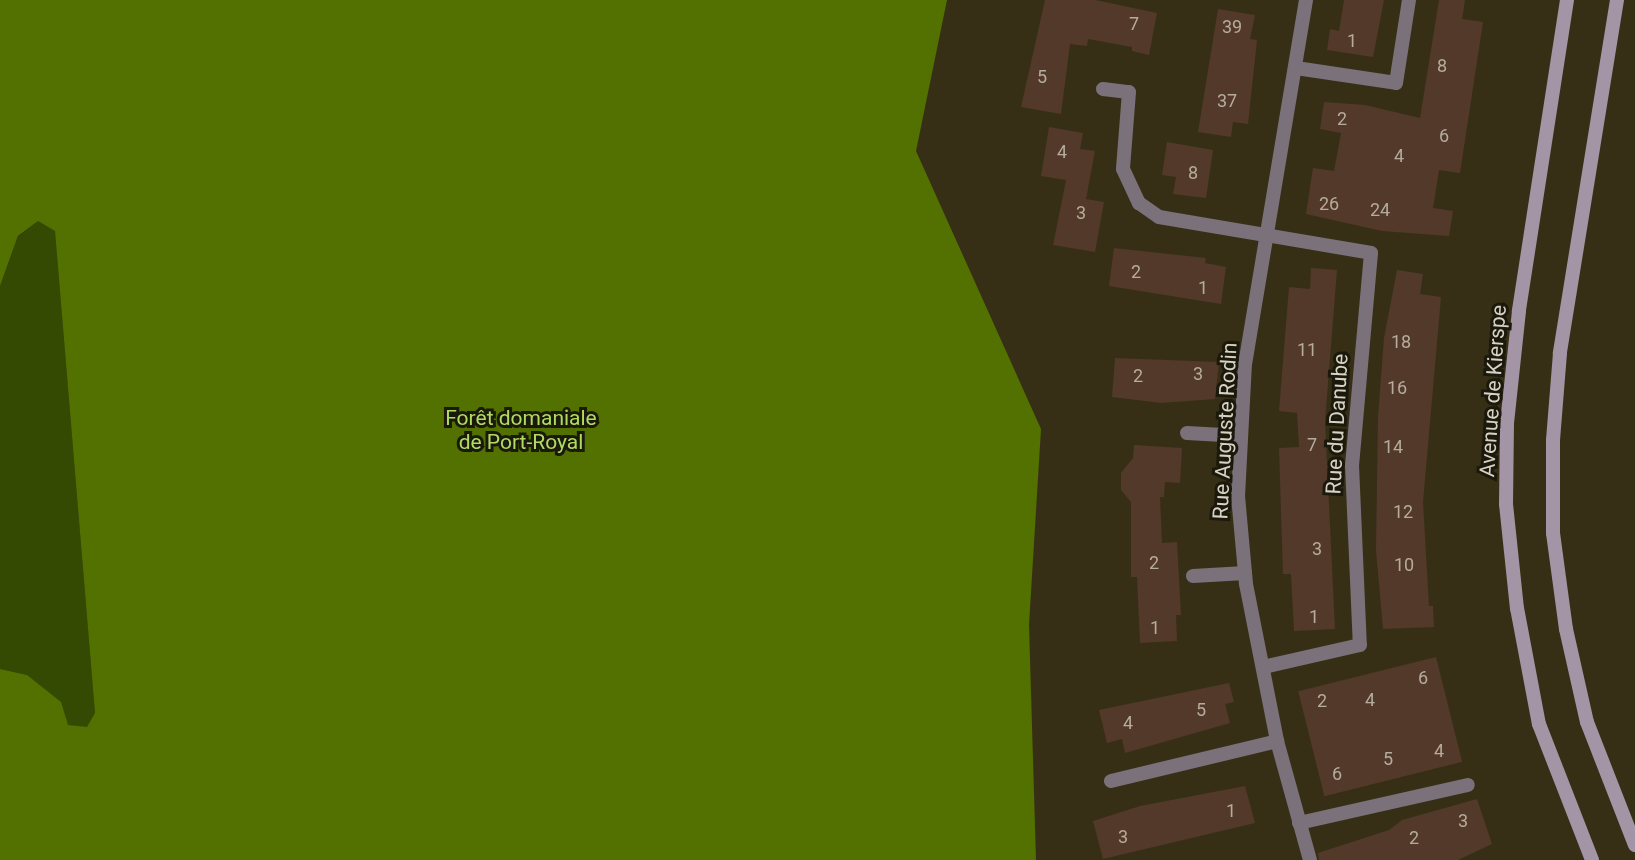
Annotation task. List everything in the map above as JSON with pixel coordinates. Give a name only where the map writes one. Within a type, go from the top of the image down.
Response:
[{"type":"main road","name":"Avenue de Kierspe","points":[[1566,0],[1519,311],[1507,423],[1506,504],[1517,608],[1539,724],[1591,860]]},
{"type":"main road","points":[[1617,0],[1560,353],[1553,440],[1553,533],[1566,629],[1587,722],[1635,845]]},
{"type":"street","name":"Rue Auguste Rodin","points":[[1306,0],[1245,363],[1238,496],[1245,573],[1277,741],[1310,860]]},
{"type":"street","points":[[1296,68],[1395,83],[1409,0]]},
{"type":"street","points":[[1103,89],[1129,92],[1124,169],[1139,203],[1158,217],[1267,237]]},
{"type":"street","name":"Rue du Danube","points":[[1263,667],[1360,645],[1352,465],[1371,253],[1267,237]]},
{"type":"street","points":[[1186,433],[1241,436]]},
{"type":"street","points":[[1193,576],[1245,573]]},
{"type":"street","points":[[1111,781],[1277,741]]},
{"type":"street","points":[[1299,823],[1468,785]]},
{"type":"green space","name":"Forêt domaniale de Port-Royal","points":[[0,0],[947,0],[916,151],[1041,429],[1029,625],[1036,860],[0,860],[0,669],[27,675],[61,702],[68,725],[87,727],[95,713],[55,231],[38,221],[18,236],[0,286]]},
{"type":"green space","points":[[38,221],[55,231],[95,713],[87,728],[68,725],[27,675],[0,669],[0,286],[18,237]]},
{"type":"building","points":[[1045,0],[1095,0],[1157,13],[1149,55],[1132,51],[1132,47],[1088,39],[1087,46],[1070,44],[1061,114],[1021,107]]},
{"type":"building","points":[[1344,0],[1384,0],[1373,57],[1327,50],[1330,29],[1339,31]]},
{"type":"building","points":[[1439,0],[1465,0],[1462,19],[1483,22],[1460,173],[1439,170],[1433,208],[1453,211],[1449,236],[1382,231],[1306,214],[1313,168],[1334,171],[1341,133],[1320,129],[1324,102],[1365,105],[1420,118]]},
{"type":"building","points":[[1218,9],[1255,15],[1250,39],[1257,40],[1248,124],[1233,122],[1231,137],[1198,132]]},
{"type":"building","points":[[1049,127],[1083,133],[1080,149],[1095,151],[1086,199],[1104,202],[1095,252],[1053,245],[1066,180],[1041,176]]},
{"type":"building","points":[[1167,142],[1213,150],[1206,198],[1173,194],[1176,177],[1162,175]]},
{"type":"building","points":[[1114,248],[1206,258],[1205,263],[1226,267],[1221,304],[1109,286]]},
{"type":"building","points":[[1311,268],[1337,270],[1325,421],[1335,629],[1294,631],[1291,574],[1283,574],[1279,448],[1299,447],[1297,413],[1279,411],[1289,287],[1310,289]]},
{"type":"building","points":[[1397,270],[1423,274],[1420,294],[1441,297],[1423,502],[1429,606],[1433,606],[1434,627],[1383,629],[1376,550],[1378,417],[1384,338]]},
{"type":"building","points":[[1115,358],[1219,362],[1215,399],[1161,403],[1112,397]]},
{"type":"building","points":[[1134,445],[1182,448],[1180,483],[1165,482],[1164,497],[1160,497],[1162,543],[1177,542],[1181,615],[1176,615],[1177,641],[1140,643],[1137,577],[1131,577],[1131,502],[1121,490],[1121,473],[1133,458]]},
{"type":"building","points":[[1436,657],[1462,762],[1324,796],[1298,691]]},
{"type":"building","points":[[1229,683],[1234,702],[1225,704],[1230,723],[1125,753],[1122,739],[1107,743],[1099,710]]},
{"type":"building","points":[[1245,786],[1255,823],[1103,859],[1093,821],[1140,806]]},
{"type":"building","points":[[1477,799],[1492,844],[1458,860],[1319,860],[1318,853],[1389,830],[1402,820]]}]
